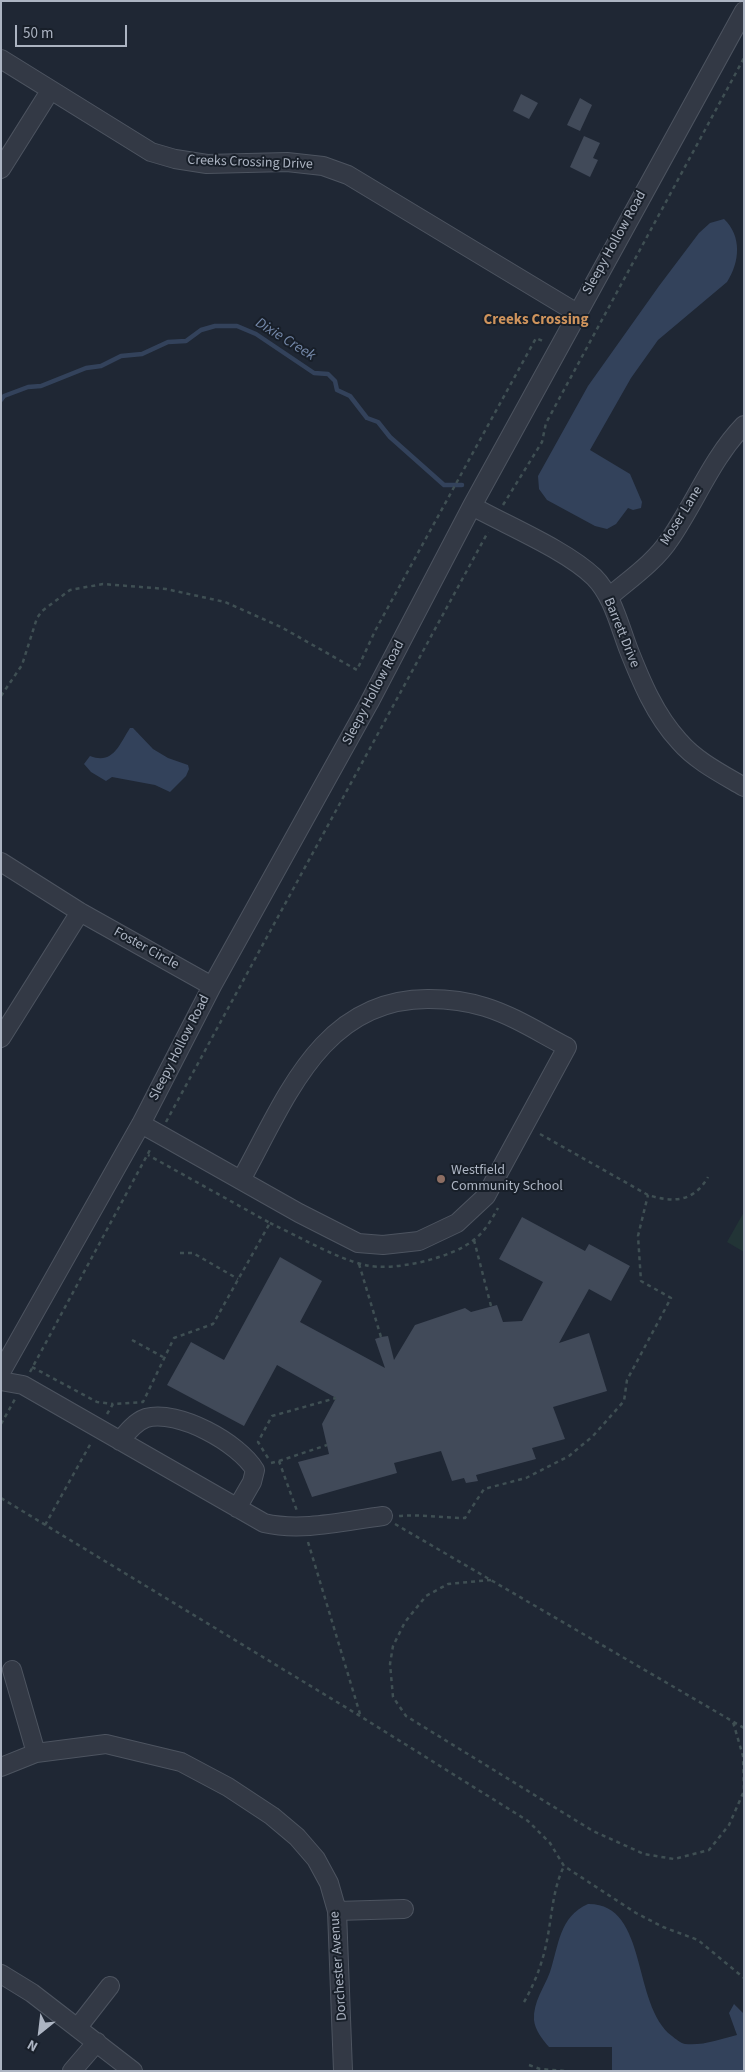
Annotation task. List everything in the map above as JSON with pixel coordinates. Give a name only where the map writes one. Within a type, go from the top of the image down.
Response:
[{"type":"street","name":"Sleepy Hollow Road","points":[[1,1372],[141,1124],[212,986],[369,703],[472,506],[744,11]]},
{"type":"street","name":"Creeks Crossing Drive","points":[[1,59],[151,152],[174,159],[208,164],[287,162],[323,166],[348,175],[577,313]]},
{"type":"street","points":[[1,169],[50,91]]},
{"type":"street","name":"Moser Lane","points":[[609,597],[647,565],[670,540],[728,441],[744,425]]},
{"type":"street","name":"Barrett Drive","points":[[472,506],[575,564],[594,577],[609,597],[641,681],[661,719],[680,743],[708,766],[744,787]]},
{"type":"street","name":"Foster Circle","points":[[1,862],[80,912],[212,986]]},
{"type":"street","points":[[1,1038],[80,912]]},
{"type":"street","points":[[141,1124],[241,1180],[358,1243],[376,1245],[406,1243],[443,1231],[469,1214],[494,1185],[567,1047],[501,1013],[464,1001],[421,999],[383,1004],[341,1028],[313,1056],[296,1080],[241,1180]]},
{"type":"street","points":[[1,1381],[22,1385],[264,1523],[280,1527],[302,1527],[382,1516]]},
{"type":"street","points":[[120,1441],[132,1426],[146,1418],[169,1417],[186,1421],[237,1449],[249,1460],[255,1470],[252,1482],[237,1508]]},
{"type":"street","points":[[12,1670],[36,1753]]},
{"type":"street","name":"Dorchester Avenue","points":[[1,1767],[36,1753],[106,1744],[181,1762],[228,1787],[272,1816],[297,1837],[316,1859],[329,1884],[337,1911],[343,2071]]},
{"type":"street","points":[[337,1911],[404,1910]]},
{"type":"street","points":[[1,1974],[32,1993],[133,2071]]},
{"type":"street","points":[[78,2027],[110,1986]]},
{"type":"street","points":[[72,2071],[97,2042]]},
{"type":"path","points":[[1,1424],[417,659],[542,442],[546,423],[744,58]]},
{"type":"path","points":[[1,696],[22,665],[37,618],[42,611],[70,590],[103,584],[166,589],[225,602],[281,627],[358,670],[375,632],[536,338]]},
{"type":"path","points":[[535,1142],[544,1126]]},
{"type":"path","points":[[540,1134],[648,1195],[669,1201],[697,1192],[708,1177]]},
{"type":"path","points":[[148,1155],[270,1222],[359,1263],[380,1267],[403,1265],[446,1255],[474,1240],[483,1232],[498,1208]]},
{"type":"path","points":[[382,1516],[419,1514],[440,1518],[466,1518],[484,1488],[526,1478],[569,1456],[593,1436],[624,1401],[627,1380],[671,1298],[640,1280],[638,1236],[648,1195]]},
{"type":"path","points":[[32,1368],[97,1402],[113,1404],[143,1402],[174,1338],[213,1324],[270,1222]]},
{"type":"path","points":[[474,1240],[491,1306]]},
{"type":"path","points":[[180,1253],[193,1253],[238,1280]]},
{"type":"path","points":[[359,1263],[381,1337]]},
{"type":"path","points":[[132,1340],[163,1358]]},
{"type":"path","points":[[45,1525],[113,1404]]},
{"type":"path","points":[[279,1462],[327,1445]]},
{"type":"path","points":[[1,1498],[360,1716],[528,1821],[550,1843],[564,1866],[636,1913],[663,1927],[698,1940],[744,1978]]},
{"type":"path","points":[[382,1516],[744,1728]]},
{"type":"path","points":[[490,1580],[448,1584],[426,1596],[405,1622],[393,1646],[390,1664],[393,1697],[406,1716],[593,1832],[644,1854],[674,1858],[708,1850],[729,1824],[744,1790],[743,1756],[733,1722]]},
{"type":"path","points":[[524,2002],[546,1945],[550,1914],[558,1878],[564,1866]]},
{"type":"path","points":[[529,2065],[540,2069],[565,2071]]},
{"type":"shaded area","points":[[744,1212],[744,1252],[727,1242]]},
{"type":"water","points":[[724,219],[734,233],[737,249],[735,266],[727,282],[658,340],[631,378],[590,450],[630,474],[642,502],[641,508],[633,510],[628,508],[616,524],[607,529],[595,526],[547,500],[539,489],[538,476],[588,386],[659,286],[699,233],[710,223]]},
{"type":"water","points":[[130,728],[133,728],[153,749],[168,758],[188,765],[189,769],[186,776],[170,792],[155,785],[112,777],[106,781],[91,772],[84,764],[90,756],[104,758],[110,756],[119,747]]},
{"type":"water","points":[[588,1904],[607,1908],[621,1920],[631,1937],[650,2002],[659,2021],[678,2041],[685,2044],[698,2044],[737,2035],[729,2013],[734,2004],[744,2014],[744,2071],[612,2071],[612,2047],[549,2047],[541,2038],[536,2027],[534,2020],[535,2007],[550,1972],[558,1942],[566,1924],[571,1916]]},
{"type":"building","points":[[521,94],[538,103],[529,119],[513,111]]},
{"type":"building","points":[[580,98],[592,105],[580,131],[567,125]]},
{"type":"building","points":[[584,136],[600,143],[593,158],[598,160],[590,177],[570,167]]},
{"type":"building","points":[[522,1217],[585,1251],[589,1244],[630,1266],[611,1301],[589,1289],[559,1343],[589,1333],[607,1391],[553,1407],[565,1439],[532,1448],[536,1459],[476,1475],[478,1481],[466,1483],[464,1478],[452,1481],[441,1451],[394,1463],[397,1473],[312,1497],[298,1462],[329,1454],[322,1424],[336,1398],[277,1365],[244,1426],[167,1385],[191,1342],[224,1360],[280,1257],[322,1281],[300,1322],[385,1368],[375,1339],[388,1336],[394,1360],[415,1325],[465,1308],[471,1312],[497,1305],[503,1322],[522,1321],[543,1282],[499,1259]]},
{"type":"waterway","name":"Dixie Creek","points":[[1,400],[4,396],[28,387],[41,386],[86,368],[101,366],[121,356],[142,354],[168,342],[186,341],[201,330],[215,326],[237,326],[256,334],[314,373],[328,374],[335,381],[337,390],[350,396],[367,418],[378,422],[390,437],[444,485],[462,485]]},
{"type":"place","name":"Westfield Community School","points":[[441,1179]]},
{"type":"district","name":"Creeks Crossing","points":[[536,321]]}]
